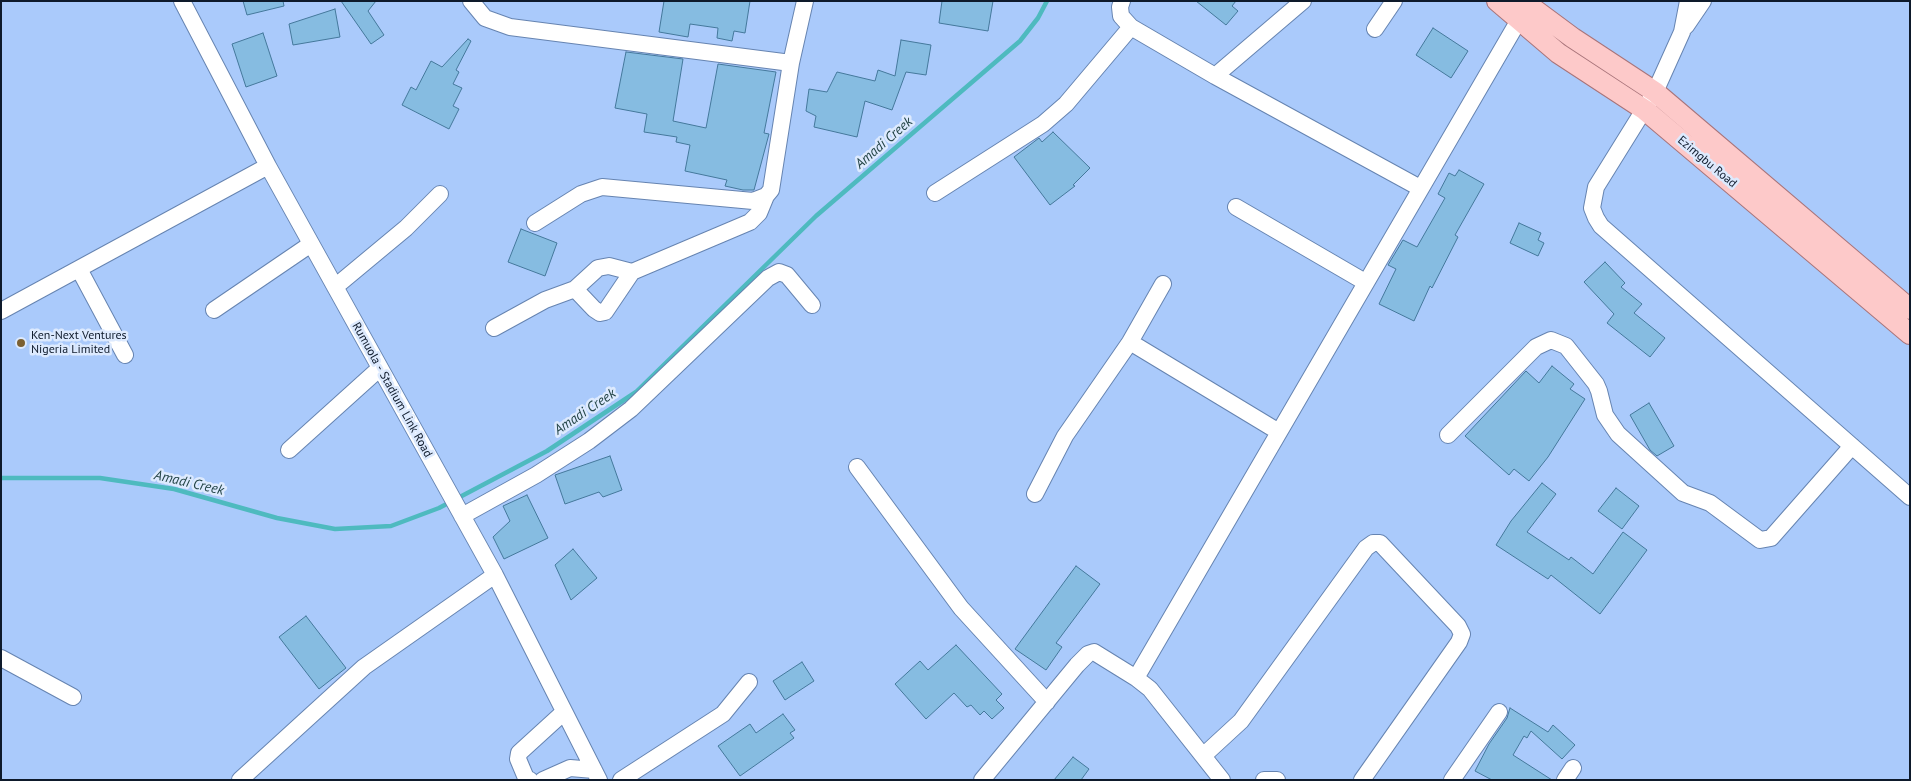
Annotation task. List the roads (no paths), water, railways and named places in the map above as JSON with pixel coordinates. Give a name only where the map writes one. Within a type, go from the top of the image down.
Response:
[{"type":"main road","name":"Ezimgbu Road","points":[[1497,1],[1521,11],[1572,38],[1655,92],[1910,309]]},
{"type":"main road","name":"Ezimgbu Road","points":[[1521,11],[1558,53],[1644,110],[1910,334]]},
{"type":"street","name":"Rumuola - Stadium Link Road","points":[[182,1],[268,166],[494,576],[597,775]]},
{"type":"street","points":[[471,1],[485,18],[510,27],[791,63]]},
{"type":"street","points":[[575,289],[594,309],[600,313],[605,312],[632,272],[750,222],[758,214],[770,190],[791,63],[805,1]]},
{"type":"street","points":[[1122,1],[1120,7],[1121,16],[1131,27],[1215,76],[1420,188]]},
{"type":"street","points":[[1215,76],[1303,1]]},
{"type":"street","points":[[1375,29],[1394,1]]},
{"type":"street","points":[[1682,32],[1688,1]]},
{"type":"street","points":[[1702,1],[1682,32],[1655,92],[1596,187],[1592,208],[1596,218],[1601,226],[1910,497]]},
{"type":"street","points":[[1136,678],[1521,11]]},
{"type":"street","points":[[935,193],[1043,124],[1066,104],[1131,27]]},
{"type":"street","points":[[1,311],[268,166]]},
{"type":"street","points":[[535,222],[581,194],[602,187],[753,201],[766,196]]},
{"type":"street","points":[[335,287],[406,228],[440,194]]},
{"type":"street","points":[[1236,207],[1365,282]]},
{"type":"street","points":[[214,310],[312,244]]},
{"type":"street","points":[[494,328],[545,300],[575,289],[603,265],[632,272]]},
{"type":"street","points":[[80,269],[125,354]]},
{"type":"street","points":[[460,513],[582,446],[631,410],[768,278],[779,272],[787,275],[812,305]]},
{"type":"street","points":[[1035,494],[1065,436],[1130,342],[1163,284]]},
{"type":"street","points":[[1448,435],[1536,346],[1551,340],[1566,346],[1596,384],[1605,415],[1618,434],[1684,493],[1710,503],[1760,540],[1772,538],[1852,446]]},
{"type":"street","points":[[1130,342],[1278,432]]},
{"type":"street","points":[[289,450],[380,368]]},
{"type":"street","points":[[857,467],[945,589],[1047,702]]},
{"type":"street","points":[[1203,756],[1241,721],[1366,548],[1373,543],[1380,542],[1458,626],[1462,634],[1459,642],[1362,780]]},
{"type":"street","points":[[240,780],[364,667],[494,576]]},
{"type":"street","points":[[982,780],[1088,654],[1094,652],[1103,656],[1150,689],[1222,780]]},
{"type":"street","points":[[1,658],[74,697]]},
{"type":"street","points":[[622,780],[723,714],[749,682]]},
{"type":"street","points":[[530,780],[526,778],[518,759],[519,753],[524,746],[550,727],[564,712]]},
{"type":"street","points":[[1452,780],[1499,712]]},
{"type":"street","points":[[543,780],[570,768],[597,775]]},
{"type":"street","points":[[1264,780],[1277,780]]},
{"type":"waterway","name":"Amadi Creek","points":[[1,478],[100,478],[174,489],[277,518],[335,529],[391,526],[439,508],[547,451],[636,392],[816,216],[1020,41],[1038,18],[1047,1]]},
{"type":"place","name":"Ken-Next Ventures Nigeria Limited","points":[[21,343]]}]
